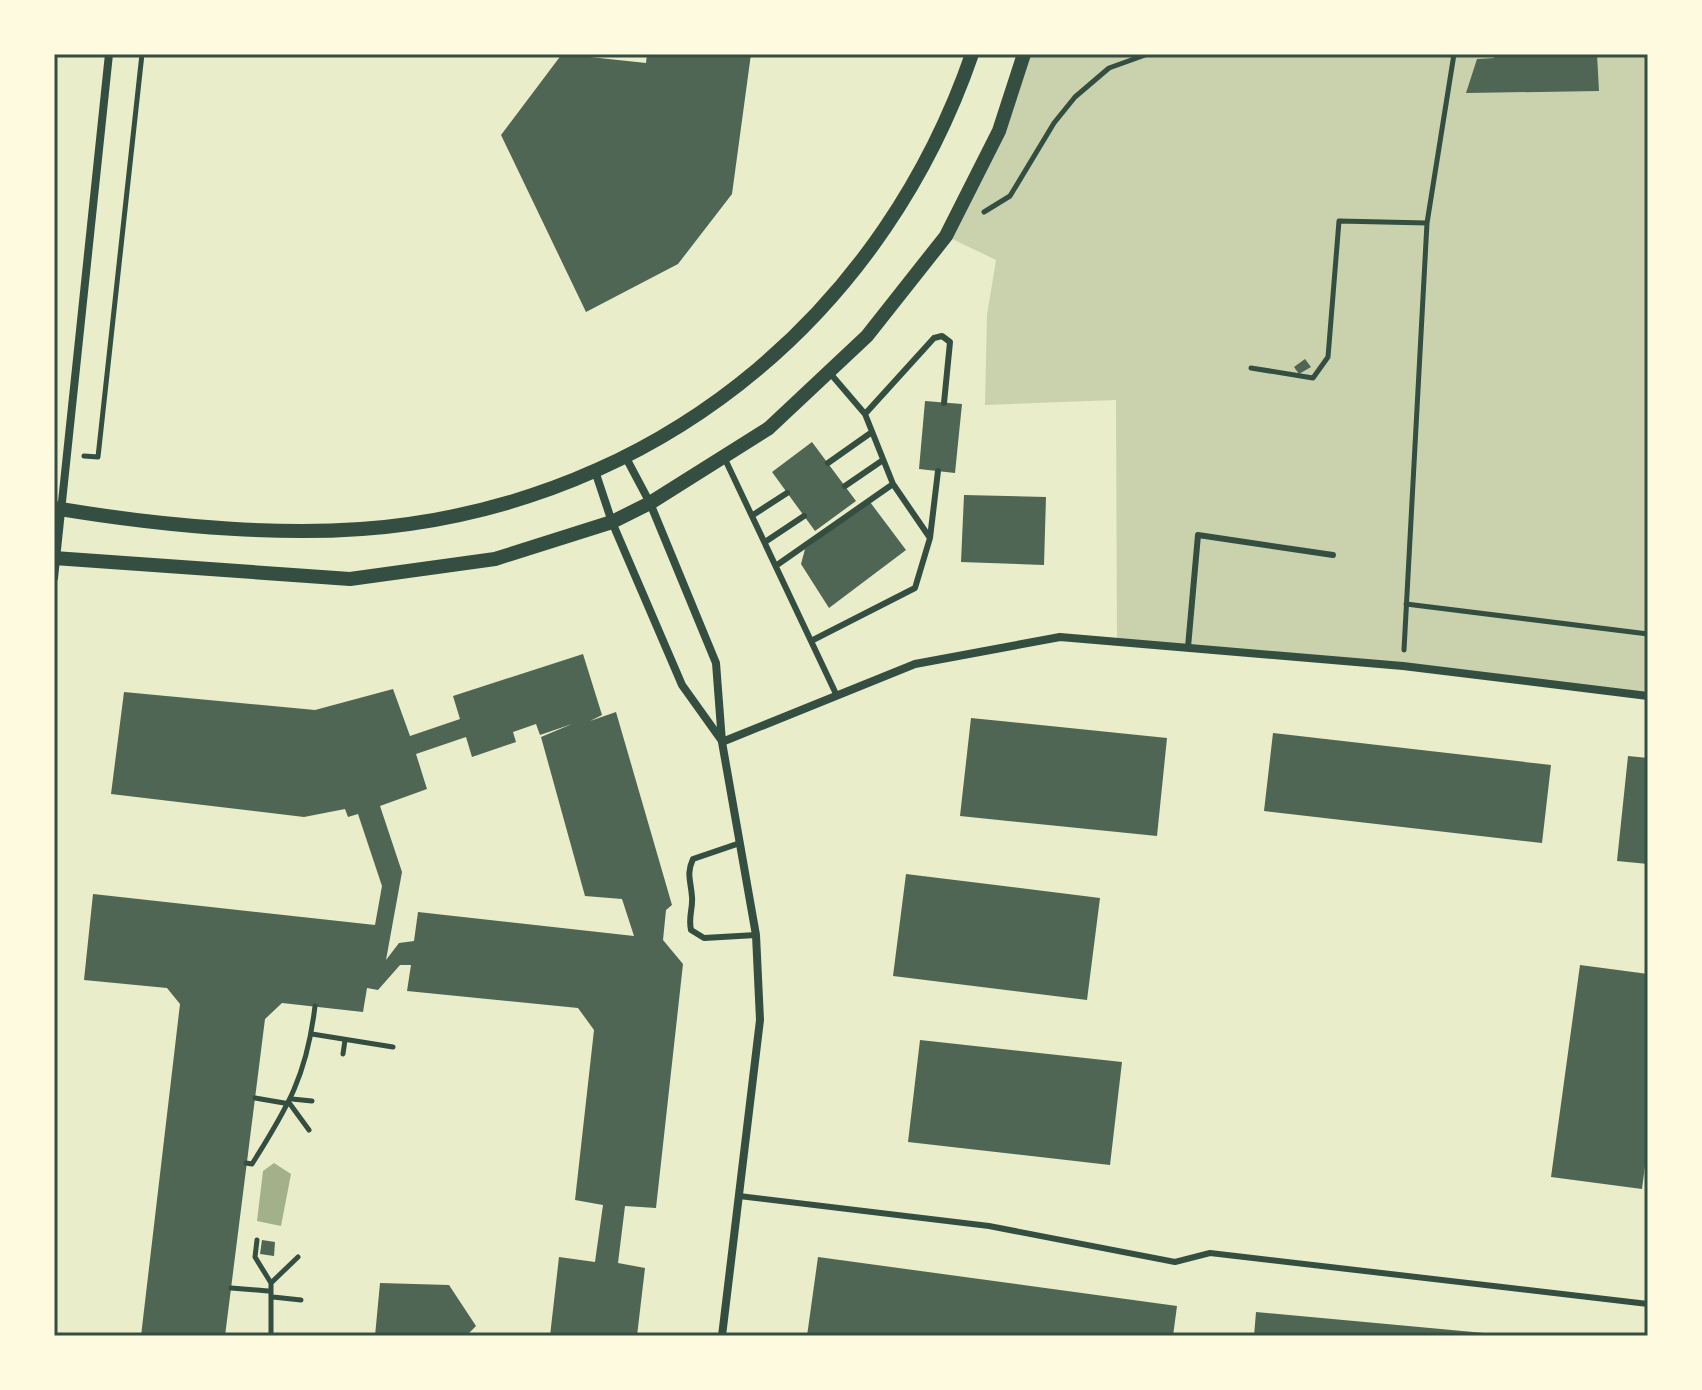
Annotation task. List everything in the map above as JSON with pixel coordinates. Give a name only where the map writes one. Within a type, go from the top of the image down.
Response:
[{"type":"street","points":[[54,578],[57,508],[109,54]]},
{"type":"street","points":[[57,508],[205,527],[341,530],[409,524],[500,505],[595,471],[709,409],[783,351],[832,299],[921,173],[957,97],[972,54]]},
{"type":"street","points":[[55,558],[350,579],[495,559],[612,522],[650,503],[769,428],[867,336],[946,236],[999,131],[1024,54]]},
{"type":"street","points":[[624,454],[650,503],[716,663],[722,742],[756,935],[760,1020],[722,1336]]},
{"type":"street","points":[[595,471],[612,522],[682,685],[722,742]]},
{"type":"street","points":[[722,742],[915,664],[1060,637],[1403,666],[1648,696]]},
{"type":"lane","points":[[865,414],[934,338],[942,336],[950,342],[944,403]]},
{"type":"lane","points":[[829,372],[865,414],[893,484],[930,538]]},
{"type":"lane","points":[[828,463],[872,432]]},
{"type":"lane","points":[[724,457],[837,696]]},
{"type":"lane","points":[[845,486],[883,460]]},
{"type":"lane","points":[[811,641],[915,588],[930,538],[938,471]]},
{"type":"lane","points":[[777,565],[893,484]]},
{"type":"lane","points":[[753,515],[787,493]]},
{"type":"lane","points":[[765,542],[804,516]]},
{"type":"lane","points":[[1188,647],[1198,535],[1333,555]]},
{"type":"lane","points":[[740,843],[693,859],[687,873],[693,901],[688,916],[691,930],[704,938],[756,935]]},
{"type":"lane","points":[[739,1196],[989,1226],[1175,1262],[1210,1253],[1648,1304]]},
{"type":"path","points":[[98,457],[142,54]]},
{"type":"path","points":[[946,236],[1010,196],[1054,123],[1075,97],[1109,68],[1148,54]]},
{"type":"path","points":[[1403,666],[1427,223],[1454,54]]},
{"type":"path","points":[[1251,368],[1313,378],[1328,357],[1339,221],[1427,223]]},
{"type":"path","points":[[1406,604],[1648,634]]},
{"type":"path","points":[[246,1163],[252,1164],[291,1101],[312,1034],[315,1006]]},
{"type":"path","points":[[312,1034],[393,1047]]},
{"type":"path","points":[[343,1054],[345,1040]]},
{"type":"path","points":[[255,1098],[312,1101]]},
{"type":"path","points":[[291,1101],[309,1130]]},
{"type":"path","points":[[257,1240],[255,1257],[271,1283],[271,1336]]},
{"type":"path","points":[[271,1283],[298,1257]]},
{"type":"path","points":[[231,1288],[301,1300]]},
{"type":"shaded area","points":[[1024,54],[1648,54],[1648,696],[1403,666],[1117,642],[1116,400],[985,405],[987,315],[996,260],[946,236],[999,131]]},
{"type":"shaded area","points":[[274,1163],[291,1174],[281,1226],[257,1221],[263,1171]]},
{"type":"building","points":[[562,54],[646,63],[647,54],[751,54],[732,194],[678,264],[586,312],[501,135]]},
{"type":"building","points":[[1494,54],[1597,54],[1599,91],[1466,93],[1477,59],[1494,58]]},
{"type":"building","points":[[1305,359],[1311,367],[1299,374],[1294,367]]},
{"type":"building","points":[[925,401],[962,404],[955,473],[919,469]]},
{"type":"building","points":[[812,442],[856,501],[815,531],[772,472]]},
{"type":"building","points":[[964,495],[1046,497],[1044,565],[961,562]]},
{"type":"building","points":[[870,502],[906,550],[829,608],[801,564],[805,549]]},
{"type":"building","points":[[583,654],[602,715],[590,721],[616,712],[672,905],[666,910],[663,940],[683,964],[656,1208],[625,1206],[618,1263],[645,1268],[637,1336],[550,1336],[559,1257],[595,1262],[603,1205],[575,1200],[594,1030],[578,1008],[407,991],[411,965],[400,965],[378,990],[367,988],[363,1012],[282,1003],[265,1019],[225,1336],[141,1336],[180,1004],[167,988],[84,980],[93,894],[375,925],[382,886],[358,814],[348,817],[345,809],[304,817],[111,794],[124,692],[315,710],[393,689],[410,736],[460,719],[453,696]],"holes":[[[536,724],[540,735],[572,724],[541,737],[585,896],[622,899],[634,936],[418,912],[414,941],[399,943],[386,960],[402,872],[380,806],[427,789],[416,754],[466,737],[472,757],[516,742],[513,732]]]},
{"type":"building","points":[[971,718],[1167,738],[1157,836],[960,816]]},
{"type":"building","points":[[1273,733],[1551,765],[1542,843],[1264,811]]},
{"type":"building","points":[[1628,756],[1648,758],[1648,864],[1617,861]]},
{"type":"building","points":[[906,874],[1100,898],[1087,1000],[893,976]]},
{"type":"building","points":[[1580,965],[1648,974],[1648,1143],[1642,1189],[1551,1177]]},
{"type":"building","points":[[920,1040],[1122,1062],[1110,1165],[908,1142]]},
{"type":"building","points":[[262,1240],[275,1242],[274,1256],[260,1254]]},
{"type":"building","points":[[818,1257],[1177,1306],[1173,1336],[807,1336]]},
{"type":"building","points":[[380,1283],[449,1285],[476,1326],[466,1336],[375,1336]]},
{"type":"building","points":[[1256,1312],[1495,1334],[1495,1336],[1254,1336]]}]
